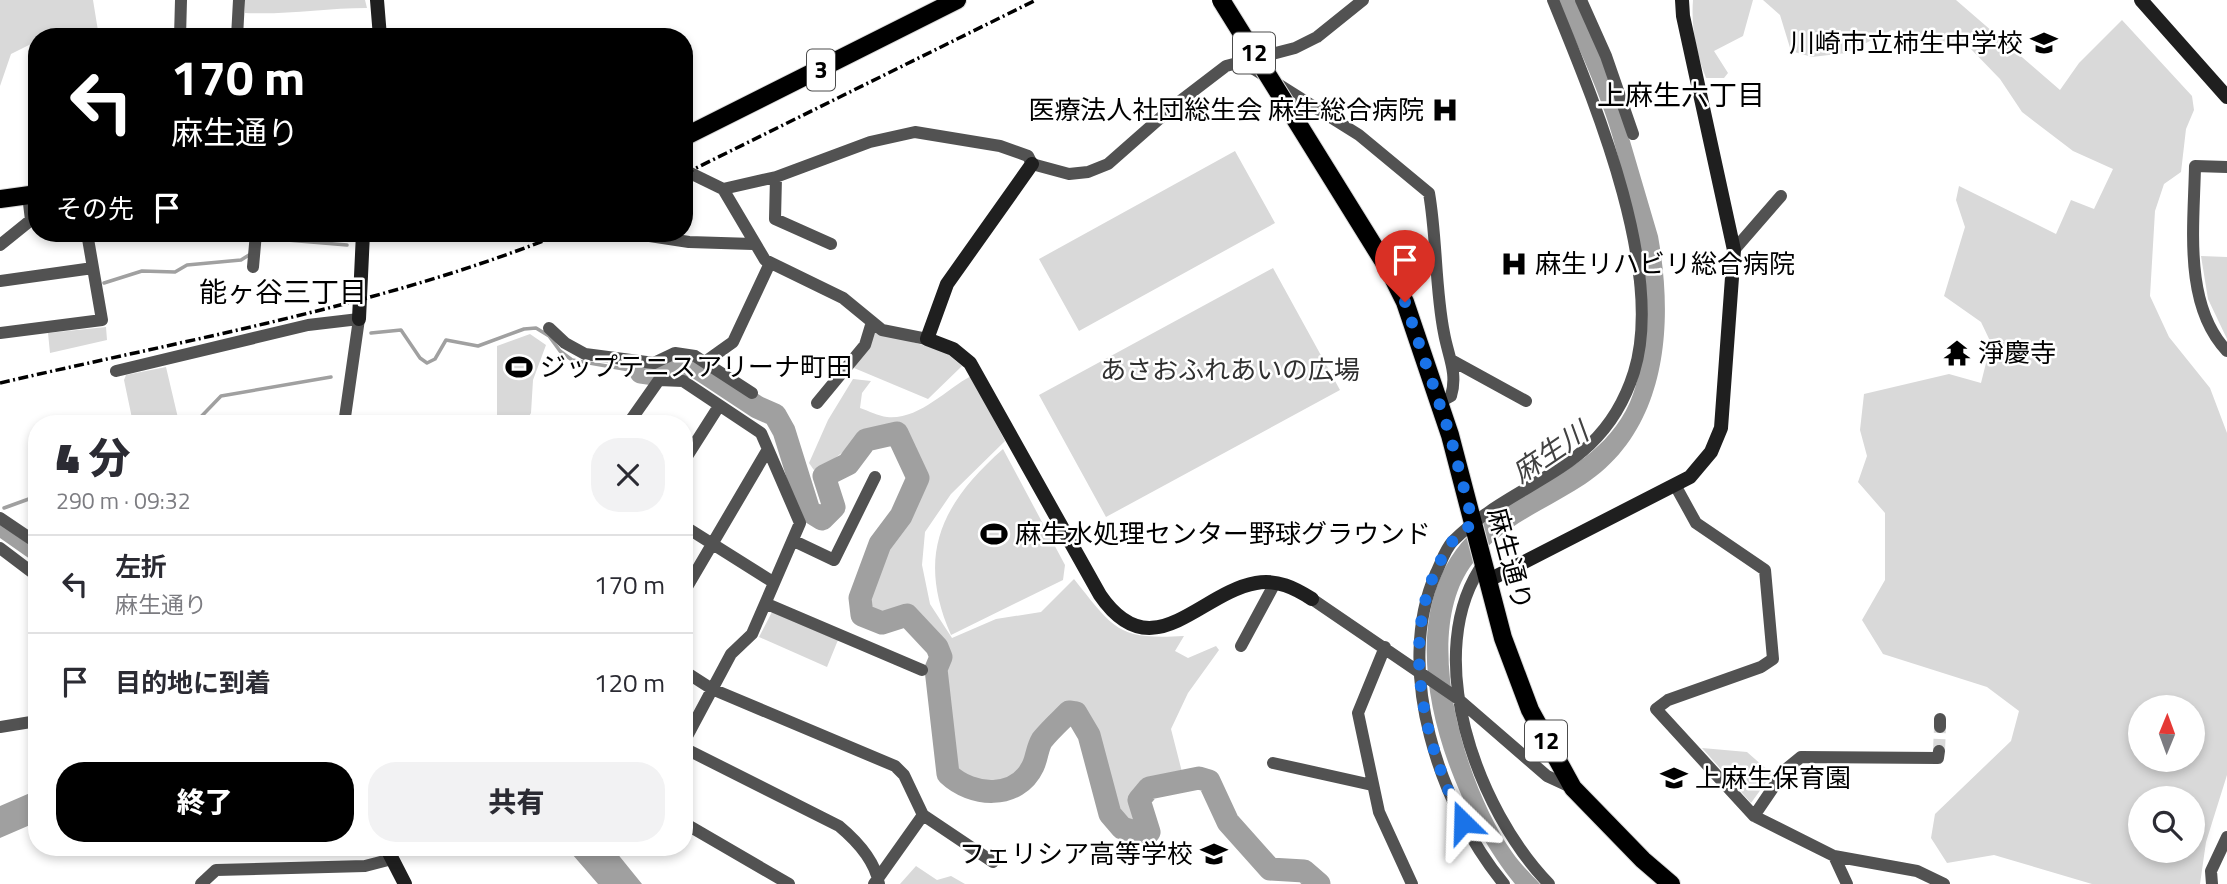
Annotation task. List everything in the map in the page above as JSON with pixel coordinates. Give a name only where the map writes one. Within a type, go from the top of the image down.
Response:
[{"type":"main road","name":"3","points":[[693,132],[957,0]]},
{"type":"main road","name":"麻生通り","points":[[1221,0],[1390,272],[1417,333],[1440,402],[1516,678],[1573,788],[1643,860],[1671,884]]},
{"type":"main road","points":[[0,199],[28,195]]},
{"type":"street","points":[[180,28],[181,0]]},
{"type":"street","points":[[238,28],[240,0]]},
{"type":"street","points":[[377,0],[379,28]]},
{"type":"street","points":[[723,189],[776,177],[870,142],[915,132],[1000,146],[1028,156],[1032,164],[1069,174],[1088,172],[1108,164],[1185,97],[1226,66],[1295,48],[1317,37],[1363,0]]},
{"type":"street","points":[[1504,884],[1483,856],[1456,809],[1435,746],[1418,636],[1430,587],[1450,543],[1473,523],[1552,475],[1598,438],[1624,400],[1635,369],[1640,338],[1639,265],[1629,220],[1601,124],[1553,0]]},
{"type":"street","points":[[1581,0],[1606,56],[1633,134]]},
{"type":"street","points":[[1489,580],[1690,477],[1703,464],[1721,428],[1734,250],[1683,16],[1682,0]]},
{"type":"street","points":[[2141,0],[2227,97]]},
{"type":"street","points":[[1241,61],[1359,135],[1429,193],[1444,334],[1453,361],[1455,384],[1451,397],[1440,402]]},
{"type":"street","points":[[926,339],[947,284],[1032,164]]},
{"type":"street","points":[[2227,167],[2195,166],[2194,213],[2198,289],[2218,342],[2227,351]]},
{"type":"street","points":[[693,174],[723,189],[753,244],[770,262],[843,298],[882,330],[926,339],[953,349],[970,363],[1100,595],[1116,615],[1139,626],[1164,627],[1179,622],[1242,587],[1254,583],[1275,583],[1312,599],[1385,647],[1459,699],[1547,776],[1573,788]]},
{"type":"street","points":[[776,177],[775,219],[831,244]]},
{"type":"street","points":[[1734,250],[1781,196]]},
{"type":"street","points":[[0,245],[28,222]]},
{"type":"street","points":[[0,333],[102,320],[88,242]]},
{"type":"street","points":[[253,267],[255,242]]},
{"type":"street","points":[[345,415],[359,319],[363,242]]},
{"type":"street","points":[[689,242],[753,244]]},
{"type":"street","points":[[705,362],[733,342],[770,262]]},
{"type":"street","points":[[0,281],[93,268]]},
{"type":"street","points":[[116,371],[308,325],[359,319]]},
{"type":"street","points":[[817,403],[865,345],[872,322]]},
{"type":"street","points":[[549,328],[565,343],[585,354],[659,371],[683,381],[761,433],[800,523],[752,634],[731,654],[693,725]]},
{"type":"street","points":[[633,415],[659,371],[675,353],[695,356],[752,393]]},
{"type":"street","points":[[1453,361],[1526,401]]},
{"type":"street","points":[[693,447],[719,406]]},
{"type":"street","points":[[693,575],[768,449]]},
{"type":"street","points":[[794,541],[834,560],[875,477]]},
{"type":"street","points":[[1675,485],[1696,523],[1765,570],[1773,659],[1761,667],[1668,700],[1656,709],[1754,816],[1834,856],[1917,870],[1944,884]]},
{"type":"street","points":[[0,518],[28,537]]},
{"type":"street","points":[[693,532],[773,582]]},
{"type":"street","points":[[0,548],[28,569]]},
{"type":"street","points":[[1485,561],[1471,580],[1458,615],[1455,659],[1459,699],[1482,780],[1505,827],[1532,867],[1549,884]]},
{"type":"street","points":[[1241,646],[1275,583]]},
{"type":"street","points":[[767,604],[922,670]]},
{"type":"street","points":[[1385,647],[1358,713],[1379,812],[1412,884]]},
{"type":"street","points":[[693,677],[712,689],[895,766],[904,775],[923,815],[993,862]]},
{"type":"street","points":[[0,727],[28,722]]},
{"type":"street","points":[[1754,816],[1785,770],[1801,757],[1938,758],[1939,751]]},
{"type":"street","points":[[693,753],[839,826],[858,842],[877,882]]},
{"type":"street","points":[[1273,763],[1373,785]]},
{"type":"street","points":[[877,882],[923,815]]},
{"type":"street","points":[[693,828],[789,884]]},
{"type":"street","points":[[2212,884],[2211,871],[2227,837]]},
{"type":"street","points":[[201,884],[216,870],[365,866],[383,856]]},
{"type":"street","points":[[391,856],[405,884]]},
{"type":"street","points":[[1834,856],[1847,884]]},
{"type":"green space","points":[[0,0],[93,0],[98,28],[28,28],[28,46],[11,54],[0,86]]},
{"type":"green space","points":[[245,0],[365,0],[367,8],[245,13]]},
{"type":"green space","points":[[1693,0],[1753,0],[1743,36],[1714,51],[1728,73],[1724,78],[1706,78],[1695,40]]},
{"type":"green space","points":[[1763,0],[1956,0],[2060,90],[2079,63],[2122,20],[2192,96],[2194,110],[2186,129],[2181,172],[2164,184],[2155,211],[2150,296],[2169,337],[2210,388],[2227,433],[2227,775],[2205,849],[2205,786],[2128,786],[2128,863],[2203,863],[2200,884],[2092,884],[1994,855],[1947,863],[1931,838],[1935,814],[2011,741],[2019,711],[1987,687],[1883,654],[1862,620],[1885,580],[1885,513],[1858,482],[1867,456],[1860,430],[1864,394],[1949,374],[1981,383],[1991,343],[1981,322],[1944,296],[1965,227],[1956,200],[1959,186],[2056,234],[2071,200],[2094,209],[2113,169],[2073,151],[2022,112],[2000,79],[1969,47],[1892,30],[1846,53],[1812,57],[1791,51],[1780,15]]},
{"type":"green space","points":[[1235,151],[1275,223],[1079,331],[1039,259]]},
{"type":"green space","points":[[2201,256],[2227,257],[2227,339],[2208,299]]},
{"type":"green space","name":"あさおふれあいの広場","points":[[1273,268],[1340,390],[1106,517],[1039,395]]},
{"type":"green space","points":[[106,327],[107,340],[50,353],[48,333]]},
{"type":"green space","points":[[873,331],[944,351],[962,366],[928,399],[854,368]]},
{"type":"green space","name":"ジップテニスアリーナ町田","points":[[530,334],[546,345],[533,380],[530,415],[497,415],[497,346]]},
{"type":"green space","points":[[166,367],[177,415],[131,415],[124,380],[126,375]]},
{"type":"green space","points":[[971,376],[1005,441],[951,494],[925,532],[922,565],[930,604],[952,638],[996,619],[1041,612],[1074,579],[1099,610],[1119,628],[1144,636],[1184,636],[1175,651],[1188,658],[1216,646],[1219,650],[1188,693],[1171,729],[1182,772],[1151,779],[1136,790],[1133,807],[1144,827],[1133,828],[1118,821],[1110,795],[1114,785],[1103,777],[1097,767],[1087,721],[1072,703],[1042,726],[1020,768],[1008,782],[987,787],[964,780],[947,768],[939,745],[938,732],[940,705],[946,684],[939,673],[946,656],[903,612],[886,620],[870,612],[869,598],[884,548],[906,516],[919,476],[900,437],[901,427],[867,433],[816,473],[809,463],[828,420],[853,379],[871,381],[862,393],[860,408],[877,415],[899,417],[921,409]]},
{"type":"green space","name":"麻生水処理センター野球グラウンド","points":[[1003,449],[1065,565],[1063,580],[951,635],[936,580],[936,555],[941,533],[950,511],[964,490]]},
{"type":"green space","points":[[772,612],[838,640],[827,667],[759,637]]},
{"type":"green space","points":[[1702,748],[1747,752],[1772,774],[1751,803]]},
{"type":"green space","points":[[916,866],[937,880],[951,876],[965,884],[900,884]]},
{"type":"shaded area","points":[[1557,0],[1576,0],[1615,90],[1658,236],[1663,270],[1664,339],[1658,373],[1648,405],[1633,435],[1612,461],[1585,484],[1511,528],[1484,550],[1473,563],[1457,593],[1449,629],[1449,668],[1465,750],[1495,824],[1515,856],[1540,884],[1515,884],[1489,847],[1465,803],[1446,755],[1432,704],[1427,653],[1432,604],[1449,560],[1481,524],[1563,472],[1602,443],[1630,402],[1641,354],[1640,322],[1624,185],[1618,157],[1599,97]]},
{"type":"shaded area","points":[[0,524],[28,544],[28,558],[0,538]]},
{"type":"shaded area","points":[[28,794],[28,826],[0,838],[0,806]]},
{"type":"shaded area","points":[[574,856],[619,856],[642,884],[598,884]]},
{"type":"waterway","points":[[311,242],[347,245]]},
{"type":"waterway","points":[[104,283],[142,271],[175,272],[187,265],[241,260],[249,255]]},
{"type":"waterway","points":[[371,333],[401,330],[420,358],[427,363],[435,359],[446,340],[478,346],[524,329],[536,328],[549,336],[560,351],[572,360],[641,372]]},
{"type":"waterway","points":[[641,372],[655,374],[670,365],[695,366],[757,407],[775,415],[784,431],[809,511],[822,519],[834,507],[824,476],[848,464],[866,440],[897,433],[918,478],[901,516],[880,544],[860,598],[862,615],[882,623],[907,615],[937,647],[941,657],[936,669],[948,774],[958,782],[981,791],[1005,790],[1016,785],[1026,777],[1033,766],[1042,740],[1069,712],[1076,713],[1089,735],[1110,814],[1122,828],[1146,835],[1149,832],[1139,800],[1149,788],[1199,778],[1209,781],[1228,822],[1270,869],[1304,871],[1319,884]]},
{"type":"waterway","points":[[203,415],[221,396],[331,377]]},
{"type":"waterway","points":[[4,508],[28,499]]},
{"type":"tunnel","points":[[1939,751],[1940,727]]},
{"type":"railway","points":[[693,170],[1036,0]]},
{"type":"railway","points":[[0,383],[356,301],[427,281],[539,242]]},
{"type":"place","name":"川崎市立柿生中学校","points":[[2044,43]]},
{"type":"place","name":"医療法人社団総生会 麻生総合病院","points":[[1445,110]]},
{"type":"place","name":"麻生リハビリ総合病院","points":[[1514,264]]},
{"type":"place","name":"淨慶寺","points":[[1957,353]]},
{"type":"place","name":"ジップテニスアリーナ町田","points":[[519,367]]},
{"type":"place","name":"麻生水処理センター野球グラウンド","points":[[994,534]]},
{"type":"place","name":"上麻生保育園","points":[[1674,778]]},
{"type":"place","name":"フェリシア高等学校","points":[[1214,854]]},
{"type":"district","name":"上麻生六丁目","points":[[1681,95]]},
{"type":"district","name":"能ヶ谷三丁目","points":[[283,292]]},
{"type":"route","points":[[1405,302],[1450,435],[1473,523],[1450,543],[1430,587],[1418,636],[1417,669],[1424,702],[1435,746],[1463,822]]},
{"type":"water label","name":"麻生川","points":[[1550,452]]}]
